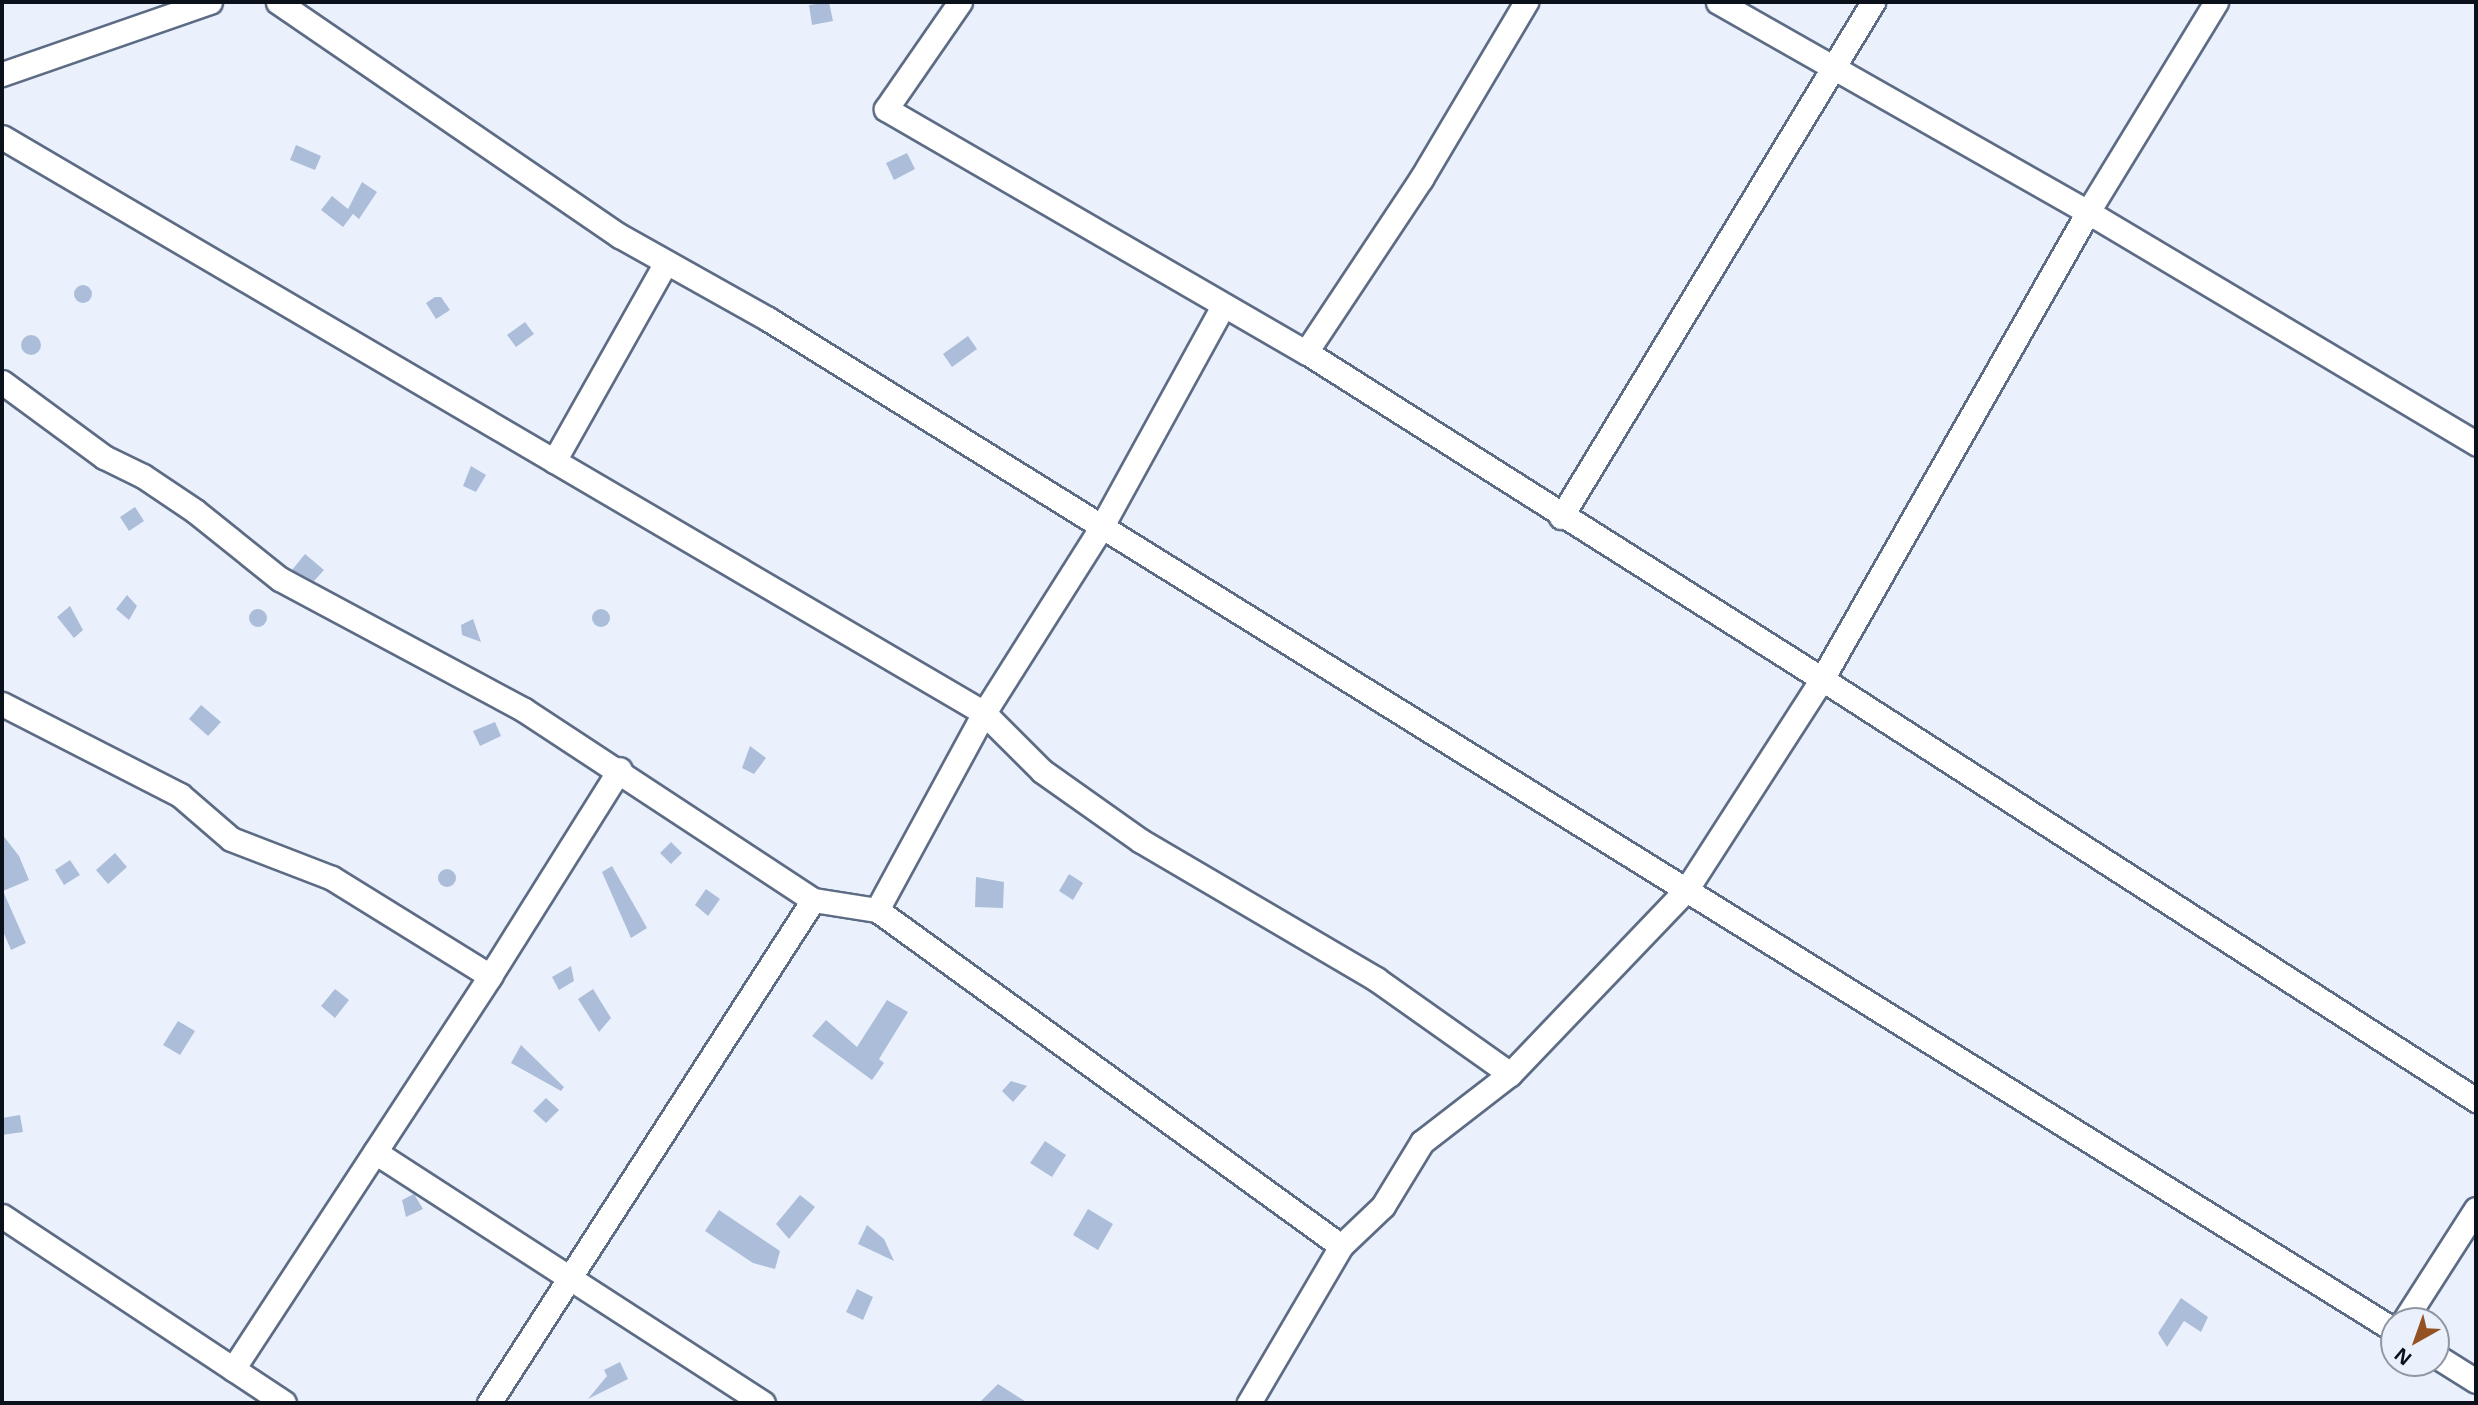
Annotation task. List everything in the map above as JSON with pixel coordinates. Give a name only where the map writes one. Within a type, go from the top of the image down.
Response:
[{"type":"street","points":[[2,74],[210,2]]},
{"type":"street","points":[[278,2],[609,229],[768,319],[2380,1321]]},
{"type":"street","points":[[960,2],[886,108],[1306,352],[1561,517],[1822,679],[2476,1100]]},
{"type":"street","points":[[1306,352],[1421,179],[1526,2]]},
{"type":"street","points":[[1718,2],[2088,212],[2476,443]]},
{"type":"street","points":[[1561,517],[1873,2]]},
{"type":"street","points":[[1249,1403],[1341,1247],[1383,1206],[1422,1142],[1510,1074],[1686,890],[1822,679],[2088,212],[2216,2]]},
{"type":"street","points":[[2,137],[985,713],[1042,771],[1140,841],[1376,979],[1510,1074]]},
{"type":"street","points":[[554,461],[666,262]]},
{"type":"street","points":[[877,910],[985,713],[1102,526],[1223,306]]},
{"type":"street","points":[[2,382],[104,457],[144,476],[195,511],[280,579],[524,710],[620,769],[813,900],[877,910],[1341,1247]]},
{"type":"street","points":[[2,704],[180,795],[231,839],[332,878],[490,976]]},
{"type":"street","points":[[233,1369],[490,976],[620,769]]},
{"type":"street","points":[[489,1403],[813,900]]},
{"type":"street","points":[[375,1152],[763,1403]]},
{"type":"street","points":[[2413,1307],[2476,1209]]},
{"type":"street","points":[[2,1216],[285,1403]]},
{"type":"street","points":[[2450,1365],[2476,1381]]},
{"type":"building","points":[[829,2],[833,21],[812,25],[809,5]]},
{"type":"building","points":[[296,145],[321,156],[315,170],[290,160]]},
{"type":"building","points":[[907,153],[915,169],[894,180],[886,163]]},
{"type":"building","points":[[362,182],[377,192],[359,219],[353,214],[343,227],[321,210],[332,196],[348,209]]},
{"type":"building","points":[[79,285],[87,285],[92,294],[90,301],[79,303],[74,298],[74,290]]},
{"type":"building","points":[[435,297],[441,297],[450,310],[436,319],[426,303]]},
{"type":"building","points":[[525,322],[534,334],[516,347],[507,335]]},
{"type":"building","points":[[31,335],[38,338],[41,345],[38,352],[31,355],[24,352],[21,345],[24,338]]},
{"type":"building","points":[[968,336],[977,349],[952,367],[943,354]]},
{"type":"building","points":[[471,466],[486,475],[476,492],[463,486]]},
{"type":"building","points":[[135,507],[144,521],[129,531],[120,517]]},
{"type":"building","points":[[305,554],[324,570],[314,581],[292,570]]},
{"type":"building","points":[[127,595],[137,606],[129,620],[116,609]]},
{"type":"building","points":[[70,606],[83,630],[74,638],[57,617]]},
{"type":"building","points":[[254,609],[262,609],[267,618],[265,625],[254,627],[249,622],[249,614]]},
{"type":"building","points":[[601,609],[607,612],[610,618],[607,624],[601,627],[595,624],[592,618],[595,612]]},
{"type":"building","points":[[473,619],[481,642],[462,635],[461,625]]},
{"type":"building","points":[[201,705],[221,722],[208,736],[189,719]]},
{"type":"building","points":[[495,722],[501,736],[480,746],[473,731]]},
{"type":"building","points":[[750,746],[766,758],[754,774],[742,768]]},
{"type":"building","points":[[2,834],[19,856],[29,880],[3,891],[26,943],[11,950],[2,929]]},
{"type":"building","points":[[671,842],[682,853],[671,864],[660,853]]},
{"type":"building","points":[[115,853],[127,867],[108,884],[96,870]]},
{"type":"building","points":[[70,860],[80,875],[64,885],[55,870]]},
{"type":"building","points":[[612,866],[647,928],[631,938],[602,872]]},
{"type":"building","points":[[443,869],[451,869],[456,878],[454,885],[443,887],[438,882],[438,874]]},
{"type":"building","points":[[1069,874],[1083,883],[1073,900],[1059,891]]},
{"type":"building","points":[[976,877],[1004,882],[1003,908],[975,907]]},
{"type":"building","points":[[706,889],[720,899],[708,916],[695,905]]},
{"type":"building","points":[[571,966],[574,981],[559,990],[552,977]]},
{"type":"building","points":[[335,989],[349,1000],[335,1018],[321,1006]]},
{"type":"building","points":[[593,989],[611,1018],[599,1032],[578,999]]},
{"type":"building","points":[[887,1000],[908,1012],[879,1059],[884,1063],[872,1080],[812,1036],[826,1020],[857,1047]]},
{"type":"building","points":[[178,1021],[195,1031],[180,1055],[163,1045]]},
{"type":"building","points":[[521,1045],[564,1087],[561,1091],[511,1063]]},
{"type":"building","points":[[1011,1081],[1027,1086],[1013,1102],[1002,1091]]},
{"type":"building","points":[[546,1098],[559,1110],[546,1123],[533,1111]]},
{"type":"building","points":[[20,1115],[23,1132],[2,1135],[2,1118]]},
{"type":"building","points":[[1045,1141],[1066,1155],[1052,1177],[1030,1163]]},
{"type":"building","points":[[414,1194],[423,1209],[406,1217],[402,1200]]},
{"type":"building","points":[[800,1195],[815,1207],[789,1239],[776,1224]]},
{"type":"building","points":[[1088,1209],[1113,1224],[1098,1250],[1073,1235]]},
{"type":"building","points":[[719,1210],[780,1251],[775,1269],[753,1263],[705,1231]]},
{"type":"building","points":[[867,1225],[884,1239],[894,1261],[858,1244]]},
{"type":"building","points":[[857,1289],[873,1297],[863,1320],[846,1312]]},
{"type":"building","points":[[2181,1298],[2208,1317],[2201,1332],[2184,1321],[2167,1347],[2158,1333]]},
{"type":"building","points":[[620,1362],[628,1379],[588,1399],[607,1376],[604,1370]]},
{"type":"building","points":[[998,1384],[1028,1403],[979,1403]]}]
